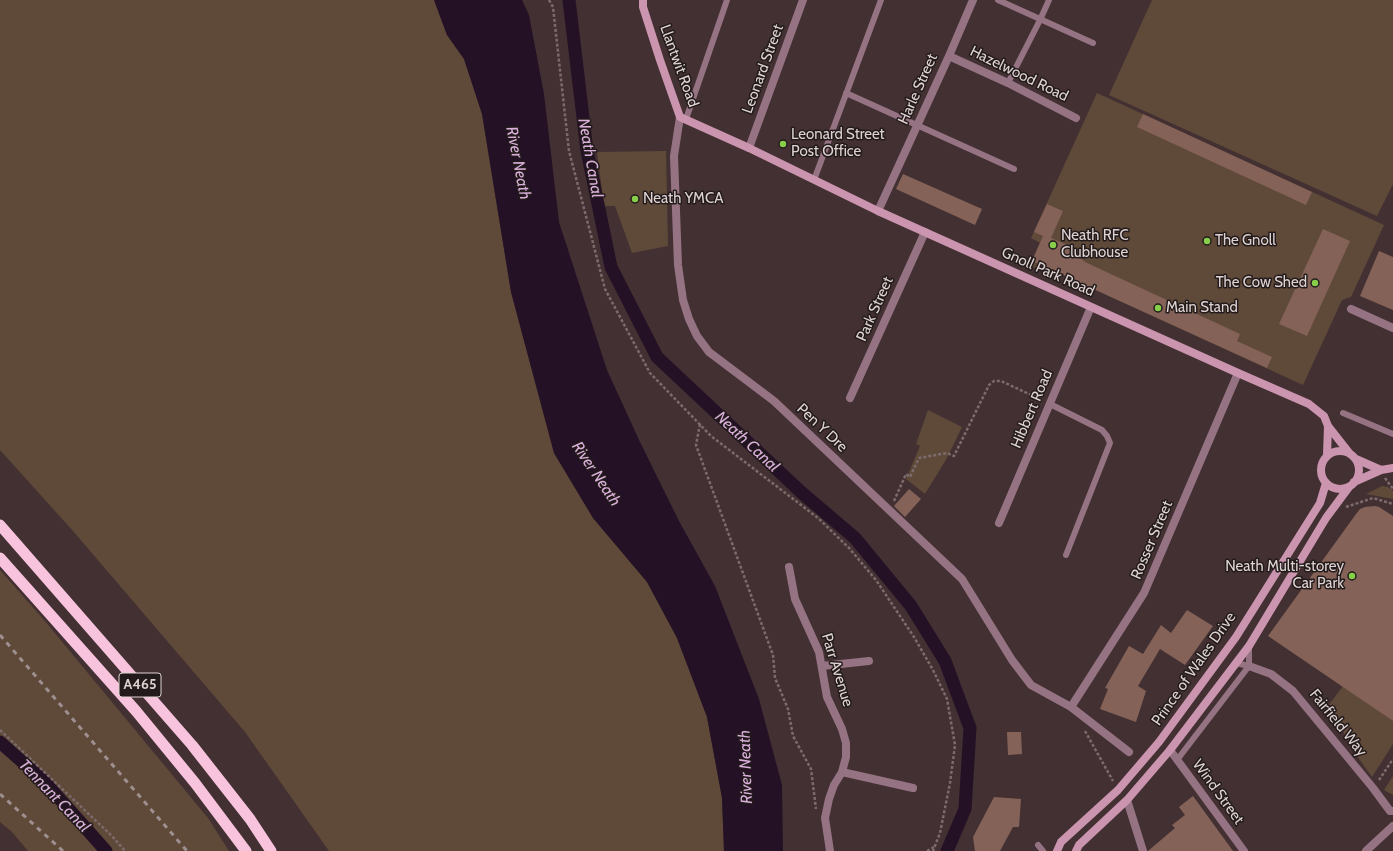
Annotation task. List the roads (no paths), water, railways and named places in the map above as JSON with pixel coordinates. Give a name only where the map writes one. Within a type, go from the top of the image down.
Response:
[{"type":"highway","name":"A465","points":[[0,525],[192,745],[250,819],[271,851]]},
{"type":"highway","name":"A465","points":[[0,558],[136,711],[195,783],[246,851]]},
{"type":"main road","name":"Llantwit Road","points":[[644,0],[643,7],[683,118],[749,148]]},
{"type":"main road","name":"Gnoll Park Road","points":[[749,148],[878,211],[1310,404],[1324,416],[1328,426],[1353,456],[1381,470]]},
{"type":"main road","points":[[1327,455],[1328,426]]},
{"type":"main road","points":[[1351,484],[1357,477],[1359,471],[1353,456],[1345,451],[1338,450],[1327,455],[1321,466],[1322,478],[1331,487],[1337,489],[1343,489],[1381,470],[1393,468]]},
{"type":"main road","name":"Prince of Wales Drive","points":[[1057,851],[1061,842],[1118,790],[1159,742],[1236,636],[1320,503],[1326,483]]},
{"type":"main road","name":"Prince of Wales Drive","points":[[1076,851],[1126,800],[1170,750],[1249,646],[1326,518],[1351,484]]},
{"type":"street","name":"Leonard Street","points":[[749,148],[804,0]]},
{"type":"street","name":"Harle Street","points":[[878,211],[973,0]]},
{"type":"street","name":"Hazelwood Road","points":[[949,56],[1008,83],[1076,118]]},
{"type":"street","name":"Pen Y Dre","points":[[683,118],[674,156],[678,265],[685,306],[697,336],[709,352],[774,401],[962,579],[1012,660],[1031,685],[1071,707],[1129,752]]},
{"type":"street","name":"Park Street","points":[[850,398],[925,232]]},
{"type":"street","name":"Hibbert Road","points":[[999,523],[1091,306]]},
{"type":"street","points":[[1351,309],[1393,328]]},
{"type":"street","name":"Rosser Street","points":[[1071,707],[1144,593],[1238,373]]},
{"type":"street","name":"Parr Avenue","points":[[789,567],[795,599],[819,652],[827,697],[842,730],[846,743],[846,757],[842,772],[834,785],[825,818],[830,851]]},
{"type":"street","points":[[822,666],[869,661]]},
{"type":"street","name":"Fairfield Way","points":[[1249,666],[1272,674],[1293,691],[1373,788],[1390,811],[1393,811]]},
{"type":"street","name":"Wind Street","points":[[1170,750],[1244,851]]},
{"type":"street","points":[[842,772],[913,788]]},
{"type":"street","points":[[1126,800],[1144,851]]},
{"type":"street","points":[[1366,851],[1393,826]]},
{"type":"lane","points":[[683,118],[727,0]]},
{"type":"lane","points":[[814,180],[880,0]]},
{"type":"lane","points":[[998,0],[1093,43]]},
{"type":"lane","points":[[1008,83],[1049,0]]},
{"type":"lane","points":[[846,93],[1014,169]]},
{"type":"lane","points":[[1050,404],[1102,430],[1108,436],[1110,443],[1066,555]]},
{"type":"lane","points":[[1343,413],[1393,434]]},
{"type":"lane","points":[[1176,760],[1249,666],[1249,646]]},
{"type":"lane","points":[[1236,663],[1249,666]]},
{"type":"lane","points":[[1038,845],[1043,851]]},
{"type":"water","name":"River Neath","points":[[434,0],[522,0],[529,15],[544,94],[559,222],[607,370],[640,442],[679,521],[715,586],[759,699],[782,785],[783,851],[724,851],[722,798],[707,717],[677,638],[647,582],[593,518],[554,453],[511,292],[482,114],[464,59],[447,35]]},
{"type":"waterway","name":"Neath Canal","points":[[569,0],[587,151],[611,267],[657,357],[801,492],[855,538],[911,606],[945,661],[970,728],[965,809],[947,851]]},
{"type":"waterway","name":"Tennant Canal","points":[[0,742],[43,780],[106,851]]},
{"type":"railway","points":[[0,635],[187,851]]},
{"type":"railway","points":[[0,794],[63,851]]},
{"type":"place","name":"Leonard Street Post Office","points":[[783,144]]},
{"type":"place","name":"Neath YMCA","points":[[635,199]]},
{"type":"place","name":"The Gnoll","points":[[1207,241]]},
{"type":"place","name":"Neath RFC Clubhouse","points":[[1053,245]]},
{"type":"place","name":"The Cow Shed","points":[[1315,283]]},
{"type":"place","name":"Main Stand","points":[[1158,308]]},
{"type":"place","name":"Neath Multi-storey Car Park","points":[[1352,576]]}]
